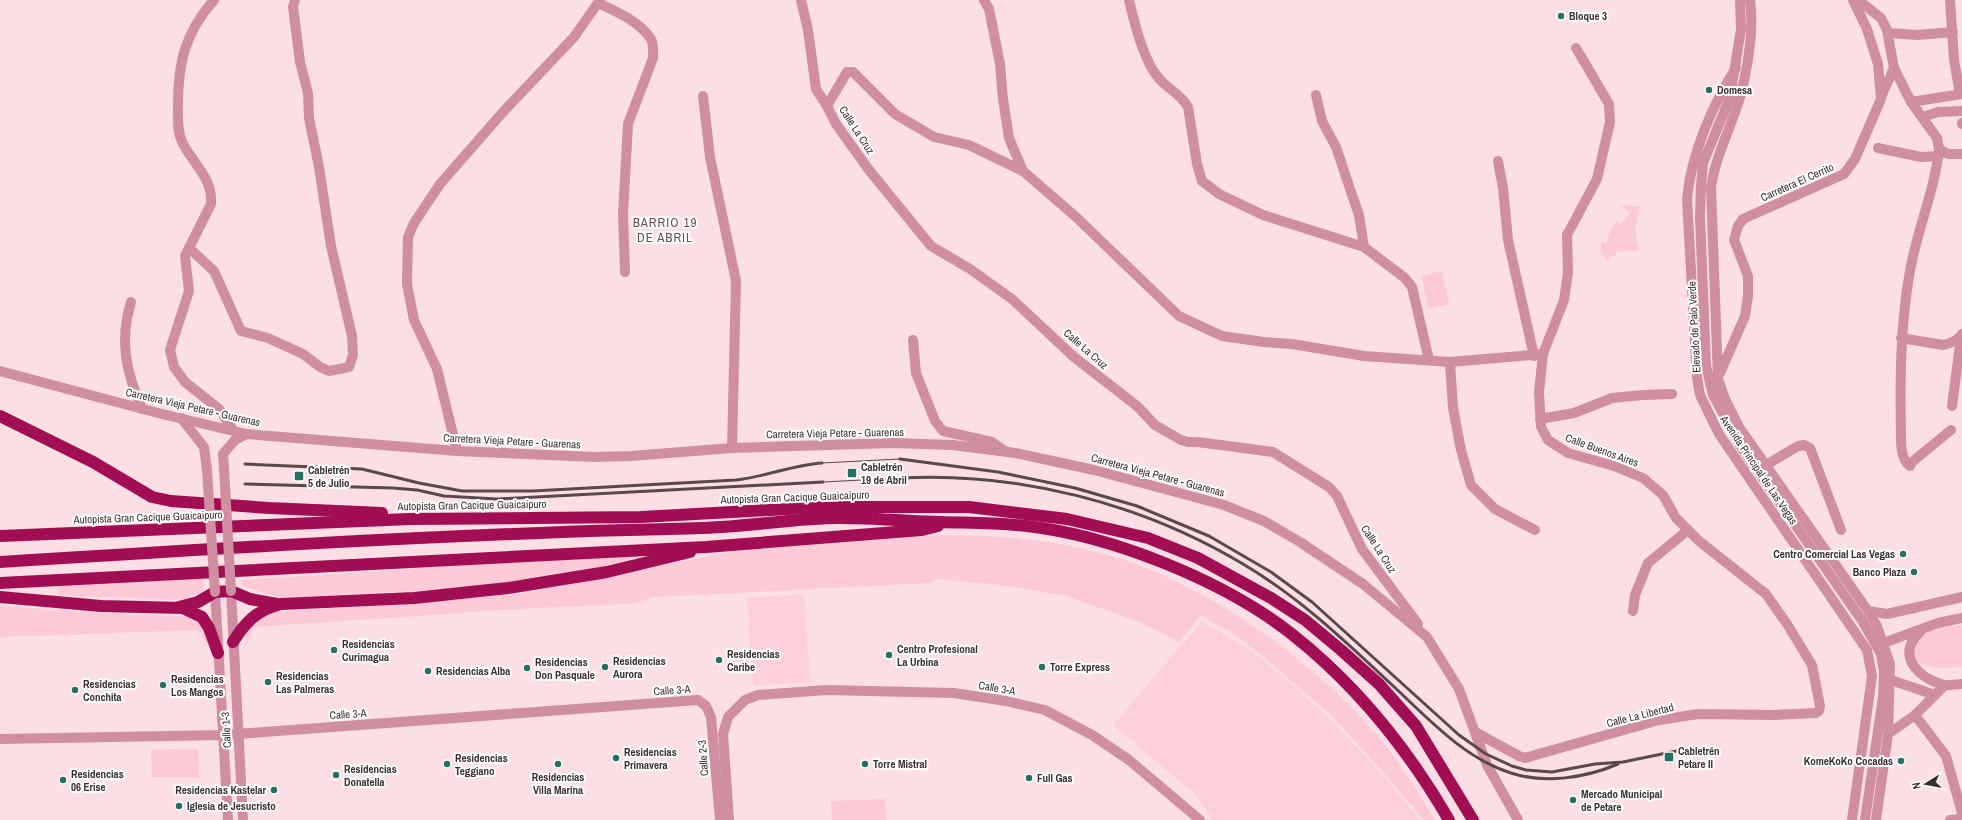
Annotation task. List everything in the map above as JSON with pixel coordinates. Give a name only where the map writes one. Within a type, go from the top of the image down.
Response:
[{"type":"highway","points":[[0,416],[93,462],[152,497],[171,501],[209,504],[449,518]]},
{"type":"highway","name":"Autopista Gran Cacique Guaicaipuro","points":[[0,536],[449,518],[641,517],[826,507],[969,507],[1067,519],[1148,538],[1198,558],[1271,598],[1305,620],[1379,684],[1416,726],[1473,820]]},
{"type":"highway","name":"Autopista Gran Cacique Guaicaipuro","points":[[0,562],[411,539],[720,527],[836,518],[1029,526],[1108,543],[1157,560],[1220,589],[1264,615],[1292,634],[1332,669],[1401,746],[1431,788],[1449,820]]},
{"type":"highway","points":[[0,583],[706,547],[922,530],[951,522]]},
{"type":"highway","points":[[174,608],[198,602],[215,592],[231,591],[250,599],[281,604],[414,598],[508,588],[607,572],[676,556],[706,547]]},
{"type":"highway","points":[[0,597],[101,606],[184,608],[202,617],[209,628],[218,653]]},
{"type":"highway","points":[[233,642],[248,620],[267,608],[281,604]]},
{"type":"street","points":[[214,0],[199,18],[189,37],[181,58],[178,98],[182,142],[210,185],[212,195],[211,204],[185,256],[189,290],[170,350],[174,367],[185,382],[219,410],[233,430]]},
{"type":"street","points":[[189,248],[214,271],[237,326],[241,331],[268,338],[303,354],[329,371],[349,367],[353,355],[352,336],[331,246],[319,167],[310,125],[308,93],[300,62],[293,7],[295,0]]},
{"type":"street","name":"Calle La Cruz","points":[[801,0],[808,30],[816,89],[836,124],[869,170],[930,246],[970,269],[1012,299],[1074,357],[1137,406],[1155,425],[1188,442],[1273,452],[1329,487],[1337,496],[1362,549],[1427,637]]},
{"type":"street","points":[[984,0],[989,9],[1000,64],[1003,99],[1010,138],[1023,171]]},
{"type":"street","points":[[1129,0],[1134,23],[1148,63],[1157,76],[1171,90],[1184,99],[1188,107],[1197,164],[1202,181],[1219,194],[1263,214],[1364,247],[1405,278],[1412,287],[1429,360]]},
{"type":"street","name":"Avenida Principal de Las Vegas","points":[[1740,0],[1740,95],[1714,169],[1711,187],[1718,379],[1725,399],[1740,427],[1868,611],[1884,643],[1890,664],[1891,679],[1888,734],[1876,820]]},
{"type":"street","name":"Avenida Principal de Las Vegas","points":[[1750,0],[1752,13],[1749,52],[1740,69],[1726,83],[1696,153],[1688,181],[1687,199],[1697,378],[1700,395],[1719,434],[1867,650],[1872,676],[1852,820]]},
{"type":"street","name":"Carretera El Cerrito","points":[[1718,379],[1745,316],[1748,296],[1748,276],[1734,240],[1738,226],[1742,219],[1844,174],[1855,159],[1881,99],[1878,64],[1867,29],[1853,0]]},
{"type":"street","points":[[1858,0],[1881,18]]},
{"type":"street","points":[[1872,0],[1888,32],[1894,68],[1911,102],[1938,138],[1939,152],[1910,270],[1901,338],[1901,445],[1907,464],[1910,466],[1912,462],[1951,430]]},
{"type":"street","points":[[1911,102],[1961,94],[1954,60],[1950,0]]},
{"type":"street","points":[[457,451],[437,369],[414,320],[407,284],[408,237],[414,223],[440,184],[503,112],[574,37],[599,2],[634,21],[651,40],[653,49],[652,58],[628,124],[623,214],[625,272]]},
{"type":"street","points":[[1888,32],[1918,35],[1953,32]]},
{"type":"street","name":"Calle Buenos Aires","points":[[1576,48],[1609,104],[1610,122],[1596,179],[1567,235],[1568,273],[1564,300],[1539,355],[1541,426],[1548,440],[1560,449],[1568,453],[1614,466],[1643,478],[1663,495],[1676,518],[1699,541],[1766,594],[1787,624],[1812,665],[1820,706],[1819,711]]},
{"type":"street","points":[[1881,99],[1894,68]]},
{"type":"street","name":"Elevado de Palo Verde","points":[[1740,69],[1730,98],[1703,163],[1700,217],[1706,366],[1713,395],[1741,447],[1863,622],[1881,654],[1884,672],[1883,697],[1865,820]]},
{"type":"street","points":[[827,106],[842,78],[847,72],[853,72],[894,114],[934,136],[969,145],[1023,171],[1076,217],[1179,316],[1222,336],[1292,344],[1364,356],[1450,362],[1539,355],[1508,240],[1503,188],[1498,161]]},
{"type":"street","points":[[1316,94],[1322,121],[1336,147],[1359,215],[1364,247]]},
{"type":"street","points":[[703,96],[712,164],[736,281],[732,448]]},
{"type":"street","points":[[1922,117],[1938,112],[1962,111]]},
{"type":"street","points":[[1878,148],[1921,157],[1939,152],[1948,154],[1962,154]]},
{"type":"street","points":[[131,302],[126,319],[124,334],[125,354],[131,383],[142,409]]},
{"type":"street","points":[[1901,338],[1943,345],[1948,344],[1961,335]]},
{"type":"street","points":[[1952,406],[1961,335]]},
{"type":"street","points":[[913,340],[916,372],[935,421],[943,431],[992,442],[1007,452]]},
{"type":"street","points":[[1450,362],[1453,408],[1461,450],[1472,485],[1495,509],[1535,530]]},
{"type":"street","name":"Carretera Vieja Petare - Guarenas","points":[[0,371],[142,409],[246,434],[457,451],[594,457],[631,456],[732,448],[893,443],[953,445],[1007,452],[1094,470],[1224,505],[1264,521],[1300,542],[1363,584],[1427,637],[1457,685],[1487,765],[1518,820]]},
{"type":"street","points":[[1540,419],[1574,413],[1612,398],[1642,394],[1672,394]]},
{"type":"street","name":"Calle 1-3","points":[[181,418],[204,447],[207,470],[228,820]]},
{"type":"street","name":"Calle 1-3","points":[[243,820],[222,454],[235,440],[246,434]]},
{"type":"street","points":[[1766,465],[1798,446],[1804,445],[1810,448],[1842,530]]},
{"type":"street","points":[[1632,611],[1635,595],[1648,563],[1688,530]]},
{"type":"street","points":[[1868,611],[1887,614],[1962,597]]},
{"type":"street","points":[[1867,650],[1921,631],[1938,623],[1962,618]]},
{"type":"street","points":[[1921,631],[1911,642],[1909,656],[1911,662],[1926,677],[1945,685],[1962,684]]},
{"type":"street","points":[[1872,676],[1891,679],[1935,695]]},
{"type":"street","points":[[1888,734],[1915,715],[1945,685]]},
{"type":"street","name":"Calle 3-A","points":[[729,820],[723,734],[725,722],[734,710],[745,700],[758,695],[827,690],[954,693],[1006,701],[1045,710],[1080,728],[1129,760],[1200,820]]},
{"type":"street","name":"Calle 3-A","points":[[0,739],[224,735],[698,700]]},
{"type":"street","name":"Calle 2-3","points":[[698,700],[706,706],[712,717],[720,820]]},
{"type":"street","name":"Calle La Libertad","points":[[1475,732],[1525,758],[1659,720],[1698,714],[1774,715],[1819,711]]},
{"type":"street","points":[[1915,715],[1946,756],[1962,813]]},
{"type":"street","points":[[1950,820],[1962,819]]},
{"type":"shaded area","points":[[1620,205],[1640,207],[1635,230],[1639,250],[1616,252],[1616,255],[1609,256],[1609,260],[1605,260],[1604,255],[1601,254],[1601,242],[1607,243],[1610,230],[1617,221],[1621,224],[1630,213]]},
{"type":"shaded area","points":[[1442,271],[1449,304],[1429,309],[1421,276]]},
{"type":"shaded area","points":[[942,535],[989,536],[1036,540],[1082,548],[1105,554],[1161,574],[1228,610],[1262,632],[1293,656],[1350,706],[1392,753],[1435,820],[1424,820],[1334,718],[1264,657],[1235,635],[1201,615],[1179,642],[1142,623],[1064,595],[992,584],[936,579],[929,583],[654,597],[630,604],[533,608],[254,627],[245,647],[246,630],[252,621],[274,612],[412,604],[525,593],[719,554],[756,549]]},
{"type":"shaded area","points":[[631,555],[632,560],[604,568],[466,588],[280,598],[243,586],[241,580]]},
{"type":"shaded area","points":[[203,577],[204,591],[182,600],[58,595],[57,585]]},
{"type":"shaded area","points":[[804,594],[810,682],[753,686],[747,598]]},
{"type":"shaded area","points":[[0,606],[133,615],[190,616],[201,625],[209,647],[197,630],[0,637]]},
{"type":"shaded area","points":[[1202,621],[1255,653],[1324,713],[1373,764],[1420,820],[1213,820],[1196,795],[1113,725]]},
{"type":"shaded area","points":[[1962,625],[1962,667],[1936,668],[1925,665],[1914,658],[1915,640],[1937,629]]},
{"type":"shaded area","points":[[198,749],[199,777],[152,777],[151,750]]},
{"type":"shaded area","points":[[885,799],[886,820],[832,820],[831,801]]},
{"type":"tram line","points":[[822,463],[900,459]]},
{"type":"tram line","points":[[823,482],[901,478]]},
{"type":"railway","points":[[900,459],[998,472],[1075,488],[1137,506],[1209,536],[1271,572],[1312,602],[1459,735],[1486,754],[1512,766],[1526,770],[1552,772],[1595,764],[1623,762],[1696,747]]},
{"type":"railway","points":[[245,464],[362,469],[419,483],[462,491],[533,491],[736,480],[800,466],[822,463]]},
{"type":"railway","points":[[901,478],[945,477],[990,480],[1034,486],[1121,508],[1163,524],[1204,543],[1243,564],[1283,590],[1338,635],[1446,735],[1461,747],[1494,766],[1511,773],[1524,776],[1551,779],[1579,776],[1618,764]]},
{"type":"railway","points":[[245,484],[393,488],[417,490],[444,496],[497,499],[823,482]]},
{"type":"place","name":"Bloque 3","points":[[1561,16]]},
{"type":"place","name":"Domesa","points":[[1709,90]]},
{"type":"place","name":"Cabletrén 19 de Abril","points":[[852,473]]},
{"type":"place","name":"Cabletrén 5 de Julio","points":[[299,476]]},
{"type":"place","name":"Centro Comercial Las Vegas","points":[[1903,554]]},
{"type":"place","name":"Banco Plaza","points":[[1914,572]]},
{"type":"place","name":"Residencias Curimagua","points":[[334,650]]},
{"type":"place","name":"Centro Profesional La Urbina","points":[[889,655]]},
{"type":"place","name":"Residencias Caribe","points":[[719,660]]},
{"type":"place","name":"Residencias Aurora","points":[[605,667]]},
{"type":"place","name":"Torre Express","points":[[1042,667]]},
{"type":"place","name":"Residencias Don Pasquale","points":[[527,668]]},
{"type":"place","name":"Residencias Alba","points":[[428,671]]},
{"type":"place","name":"Residencias Las Palmeras","points":[[268,682]]},
{"type":"place","name":"Residencias Los Mangos","points":[[163,685]]},
{"type":"place","name":"Residencias Conchita","points":[[75,690]]},
{"type":"place","name":"Cabletrén Petare II","points":[[1669,757]]},
{"type":"place","name":"Residencias Primavera","points":[[616,758]]},
{"type":"place","name":"KomeKoKo Cocadas","points":[[1901,761]]},
{"type":"place","name":"Residencias Teggiano","points":[[447,764]]},
{"type":"place","name":"Residencias Villa Marina","points":[[558,764]]},
{"type":"place","name":"Torre Mistral","points":[[865,764]]},
{"type":"place","name":"Residencias Donatella","points":[[336,775]]},
{"type":"place","name":"Full Gas","points":[[1029,778]]},
{"type":"place","name":"Residencias 06 Erise","points":[[63,780]]},
{"type":"place","name":"Residencias Kastelar","points":[[274,790]]},
{"type":"place","name":"Mercado Municipal de Petare","points":[[1573,800]]},
{"type":"place","name":"Iglesia de Jesucristo","points":[[179,806]]},
{"type":"district","name":"BARRIO 19 DE ABRIL","points":[[665,230]]}]
